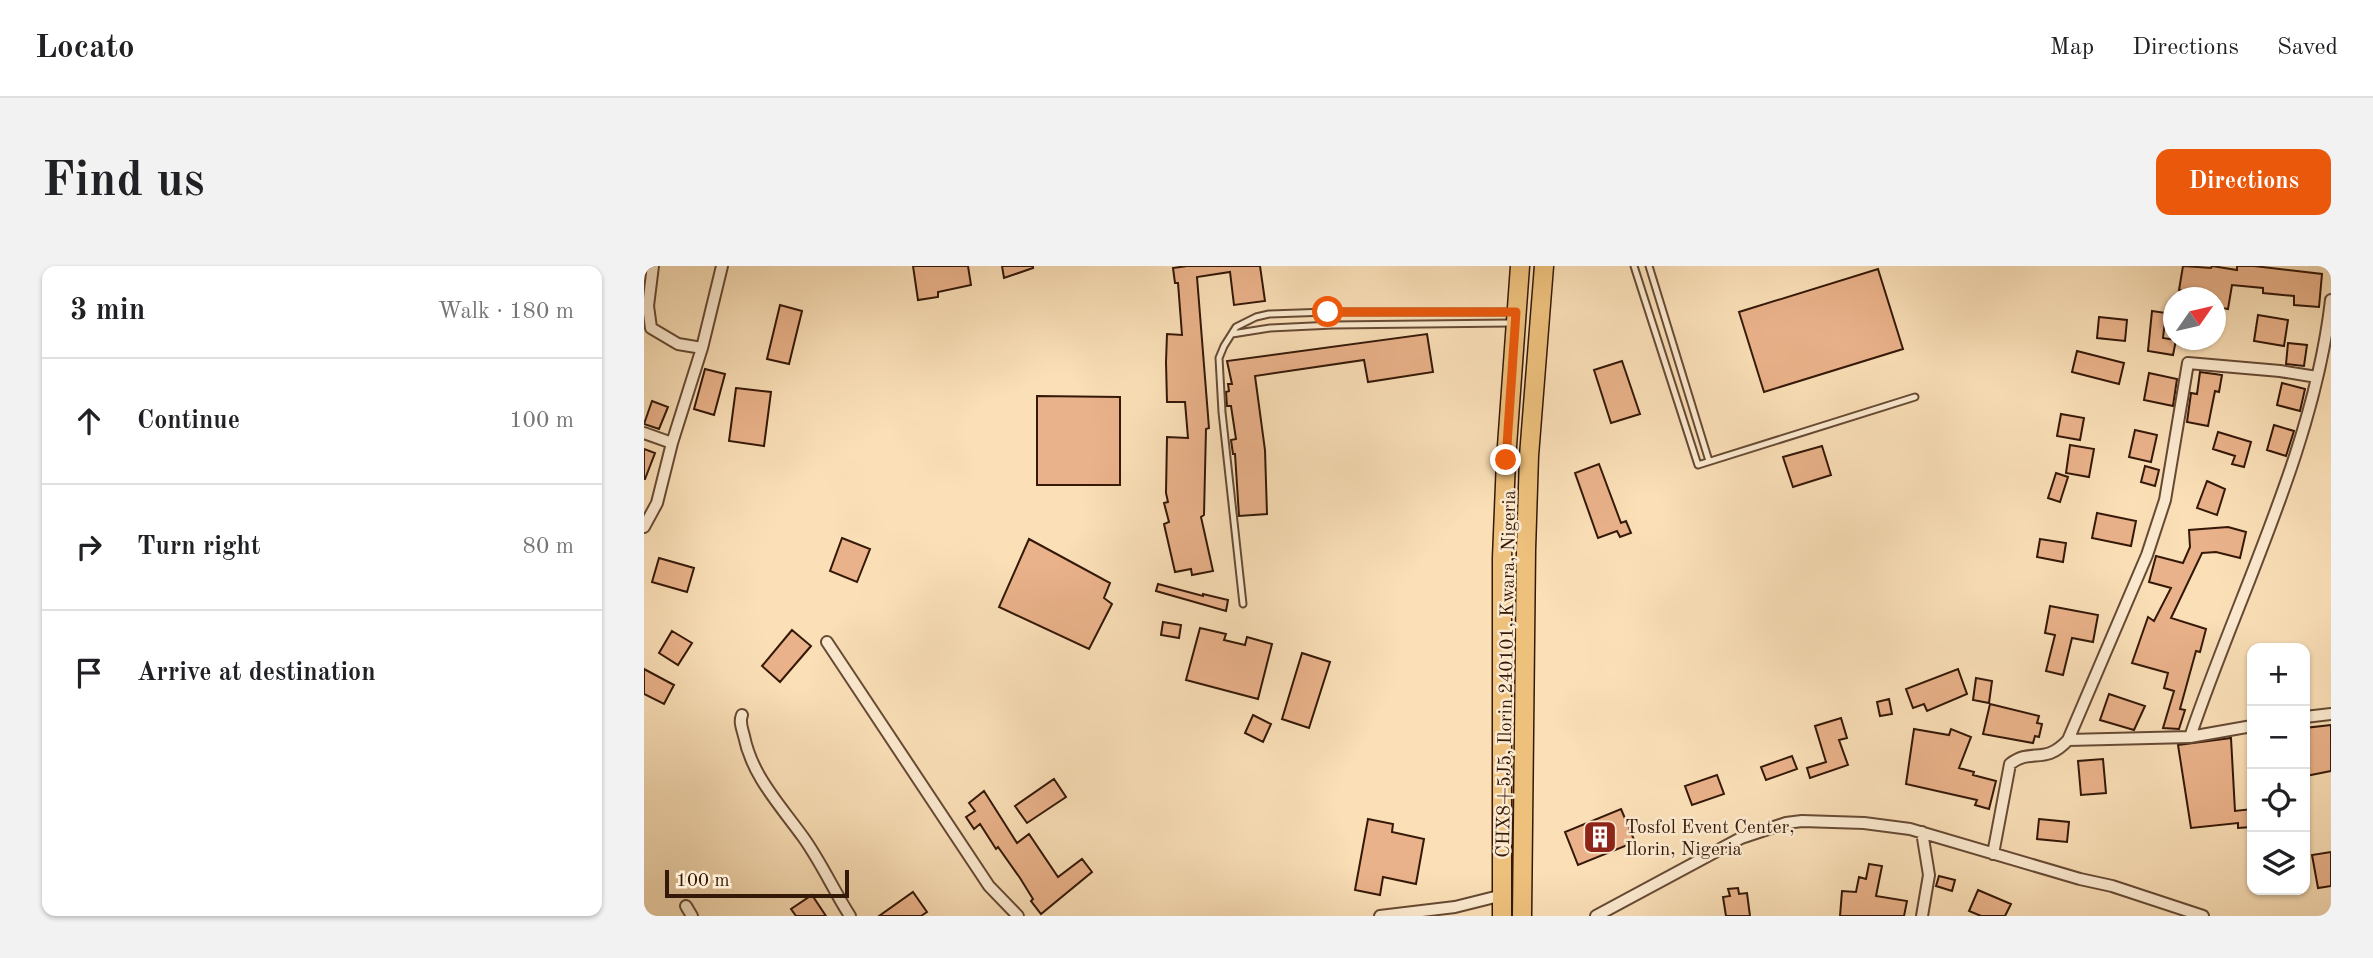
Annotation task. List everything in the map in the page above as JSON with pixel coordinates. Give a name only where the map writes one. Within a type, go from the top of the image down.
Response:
[{"type":"main road","name":"CHX8+5J5, Ilorin 240101, Kwara, Nigeria","points":[[1502,916],[1502,558],[1520,266]]},
{"type":"main road","name":"CHX8+5J5, Ilorin 240101, Kwara, Nigeria","points":[[1522,916],[1527,510],[1544,266]]},
{"type":"street","points":[[653,266],[648,306],[651,328],[678,344],[702,348]]},
{"type":"street","points":[[644,527],[657,503],[672,443],[702,348],[722,266]]},
{"type":"street","points":[[2190,737],[2212,671],[2244,597],[2294,458],[2317,377],[2331,300]]},
{"type":"street","points":[[1993,854],[2010,764],[2025,756],[2053,754],[2068,740],[2147,555],[2165,500],[2188,363],[2317,377]]},
{"type":"street","points":[[644,433],[672,443]]},
{"type":"street","points":[[827,642],[989,886],[1018,916]]},
{"type":"street","points":[[2310,716],[2331,714]]},
{"type":"street","points":[[742,715],[740,720],[747,749],[762,780],[804,838],[850,916]]},
{"type":"street","points":[[2068,740],[2190,737],[2247,727]]},
{"type":"street","points":[[1596,916],[1741,838],[1786,823],[1802,821],[1864,823],[1922,832],[2112,886],[2203,916]]},
{"type":"street","points":[[1922,832],[1929,875],[1922,916]]},
{"type":"street","points":[[1380,916],[1455,907],[1503,895]]},
{"type":"lane","points":[[1634,266],[1698,465],[1914,397]]},
{"type":"lane","points":[[1649,266],[1709,461]]},
{"type":"lane","points":[[1243,604],[1222,412],[1219,358],[1241,323],[1269,314],[1340,312],[1515,317]]},
{"type":"lane","points":[[1232,334],[1270,328],[1515,317]]},
{"type":"building","points":[[913,266],[968,266],[971,285],[938,292],[938,297],[918,300]]},
{"type":"building","points":[[1002,266],[1033,266],[1033,268],[1004,278]]},
{"type":"building","points":[[1260,266],[1265,301],[1234,305],[1230,272],[1197,277],[1209,428],[1206,429],[1204,515],[1201,517],[1213,571],[1192,575],[1191,569],[1175,572],[1164,524],[1169,522],[1164,503],[1168,502],[1167,437],[1188,438],[1185,402],[1167,402],[1166,362],[1167,334],[1182,335],[1178,283],[1175,283],[1173,268]]},
{"type":"building","points":[[2183,266],[2212,266],[2237,270],[2237,266],[2254,266],[2322,274],[2319,307],[2294,305],[2294,296],[2263,293],[2263,288],[2232,285],[2228,309],[2226,287],[2180,287]]},
{"type":"building","points":[[1878,269],[1903,349],[1764,392],[1739,312]]},
{"type":"building","points":[[780,305],[802,311],[789,364],[767,359]]},
{"type":"building","points":[[2152,311],[2163,313],[2163,350],[2174,350],[2173,355],[2148,351]]},
{"type":"building","points":[[2258,315],[2288,320],[2284,346],[2254,341]]},
{"type":"building","points":[[2099,317],[2127,320],[2125,341],[2097,338]]},
{"type":"building","points":[[1427,334],[1433,372],[1368,382],[1364,360],[1255,376],[1265,450],[1267,514],[1239,516],[1235,454],[1231,440],[1236,439],[1231,406],[1227,406],[1226,392],[1229,391],[1228,384],[1232,384],[1227,361]]},
{"type":"building","points":[[2288,343],[2307,345],[2304,366],[2286,364]]},
{"type":"building","points":[[2077,351],[2124,363],[2119,384],[2072,372]]},
{"type":"building","points":[[1622,361],[1640,414],[1611,423],[1594,370]]},
{"type":"building","points":[[705,369],[725,374],[714,415],[694,409]]},
{"type":"building","points":[[2200,372],[2222,375],[2219,392],[2215,391],[2208,426],[2187,422],[2191,393],[2197,394]]},
{"type":"building","points":[[2149,373],[2177,379],[2173,406],[2144,400]]},
{"type":"building","points":[[2282,383],[2305,389],[2300,411],[2277,405]]},
{"type":"building","points":[[736,388],[771,392],[764,446],[729,441]]},
{"type":"building","points":[[1037,396],[1120,397],[1120,485],[1037,485]]},
{"type":"building","points":[[652,401],[668,407],[659,429],[644,424]]},
{"type":"building","points":[[2061,414],[2084,418],[2080,440],[2057,436]]},
{"type":"building","points":[[2274,425],[2294,431],[2286,456],[2267,450]]},
{"type":"building","points":[[2135,430],[2157,435],[2151,462],[2129,457]]},
{"type":"building","points":[[2218,432],[2251,442],[2244,467],[2232,464],[2235,456],[2213,449]]},
{"type":"building","points":[[2070,445],[2094,449],[2089,477],[2066,473]]},
{"type":"building","points":[[1822,446],[1831,475],[1793,487],[1783,457]]},
{"type":"building","points":[[644,449],[655,453],[645,479],[644,479]]},
{"type":"building","points":[[1599,464],[1621,523],[1626,521],[1631,533],[1620,537],[1617,531],[1598,538],[1575,473]]},
{"type":"building","points":[[2145,466],[2159,470],[2155,486],[2141,482]]},
{"type":"building","points":[[2056,473],[2068,477],[2060,502],[2048,498]]},
{"type":"building","points":[[2207,481],[2225,489],[2217,515],[2197,508]]},
{"type":"building","points":[[2097,513],[2136,521],[2131,546],[2092,538]]},
{"type":"building","points":[[2228,527],[2246,532],[2240,558],[2216,552],[2202,553],[2171,618],[2206,629],[2200,652],[2196,651],[2180,709],[2185,710],[2179,729],[2163,728],[2174,691],[2164,688],[2168,673],[2132,663],[2148,617],[2154,621],[2171,588],[2149,582],[2156,556],[2183,563],[2190,547],[2189,530]]},
{"type":"building","points":[[842,538],[870,549],[857,582],[830,571]]},
{"type":"building","points":[[1029,539],[1110,583],[1104,598],[1112,604],[1089,649],[999,607]]},
{"type":"building","points":[[2040,539],[2066,543],[2063,562],[2037,557]]},
{"type":"building","points":[[659,558],[694,568],[687,592],[652,582]]},
{"type":"building","points":[[1158,584],[1228,600],[1226,611],[1156,591]]},
{"type":"building","points":[[2050,606],[2098,615],[2093,642],[2072,638],[2063,675],[2046,671],[2055,635],[2045,633]]},
{"type":"building","points":[[1163,622],[1181,625],[1179,638],[1161,635]]},
{"type":"building","points":[[1200,628],[1226,634],[1224,640],[1245,645],[1247,637],[1272,644],[1258,699],[1186,680]]},
{"type":"building","points":[[792,630],[811,646],[780,682],[762,666]]},
{"type":"building","points":[[672,631],[692,643],[678,665],[659,653]]},
{"type":"building","points":[[1302,653],[1330,662],[1309,728],[1282,719]]},
{"type":"building","points":[[644,669],[674,685],[664,704],[644,694]]},
{"type":"building","points":[[1958,669],[1967,694],[1927,711],[1924,704],[1913,708],[1906,689]]},
{"type":"building","points":[[1976,678],[1992,681],[1989,703],[1973,700]]},
{"type":"building","points":[[2109,694],[2145,706],[2134,730],[2100,720]]},
{"type":"building","points":[[1889,699],[1892,714],[1880,716],[1877,702]]},
{"type":"building","points":[[1990,704],[2039,716],[2037,723],[2042,724],[2039,737],[2035,736],[2033,743],[1983,734]]},
{"type":"building","points":[[1253,715],[1271,724],[1263,742],[1245,733]]},
{"type":"building","points":[[1841,718],[1847,738],[1839,740],[1848,765],[1810,778],[1807,768],[1826,762],[1815,726]]},
{"type":"building","points":[[2331,725],[2331,771],[2310,775],[2310,727]]},
{"type":"building","points":[[1914,729],[1949,735],[1951,729],[1971,737],[1959,768],[1996,781],[1989,809],[1975,805],[1977,800],[1906,784]]},
{"type":"building","points":[[2231,738],[2235,811],[2247,810],[2247,827],[2238,828],[2238,823],[2191,828],[2178,745]]},
{"type":"building","points":[[1792,756],[1797,769],[1766,780],[1761,767]]},
{"type":"building","points":[[2103,759],[2106,793],[2081,795],[2078,761]]},
{"type":"building","points":[[1717,775],[1724,794],[1692,805],[1685,786]]},
{"type":"building","points":[[1054,779],[1066,797],[1027,823],[1015,806]]},
{"type":"building","points":[[984,791],[1017,843],[1029,834],[1058,877],[1082,859],[1092,872],[1041,914],[998,847],[996,849],[980,824],[974,829],[966,817],[975,811],[969,803]]},
{"type":"building","name":"Tosfol Event Center, Ilorin, Nigeria","points":[[1621,809],[1635,842],[1578,865],[1565,832]]},
{"type":"building","points":[[1368,819],[1393,824],[1392,832],[1424,839],[1416,884],[1383,877],[1380,895],[1355,890]]},
{"type":"building","points":[[2039,819],[2069,822],[2067,842],[2037,839]]},
{"type":"building","points":[[2331,852],[2331,886],[2318,888],[2312,855]]},
{"type":"building","points":[[1869,864],[1882,866],[1876,896],[1907,901],[1904,916],[1840,916],[1842,891],[1856,892],[1859,877],[1866,879]]},
{"type":"building","points":[[1939,876],[1955,880],[1952,891],[1936,886]]},
{"type":"building","points":[[1738,888],[1739,894],[1747,893],[1750,916],[1726,916],[1723,897],[1730,896],[1728,889]]},
{"type":"building","points":[[1978,890],[2011,904],[2005,916],[1981,916],[1969,911]]},
{"type":"building","points":[[913,892],[927,912],[921,916],[879,916]]},
{"type":"building","points":[[812,895],[826,916],[796,916],[791,909]]},
{"type":"place","name":"Tosfol Event Center, Ilorin, Nigeria","points":[[1600,837]]},
{"type":"route","points":[[1328,312],[1516,312],[1506,460]]}]
